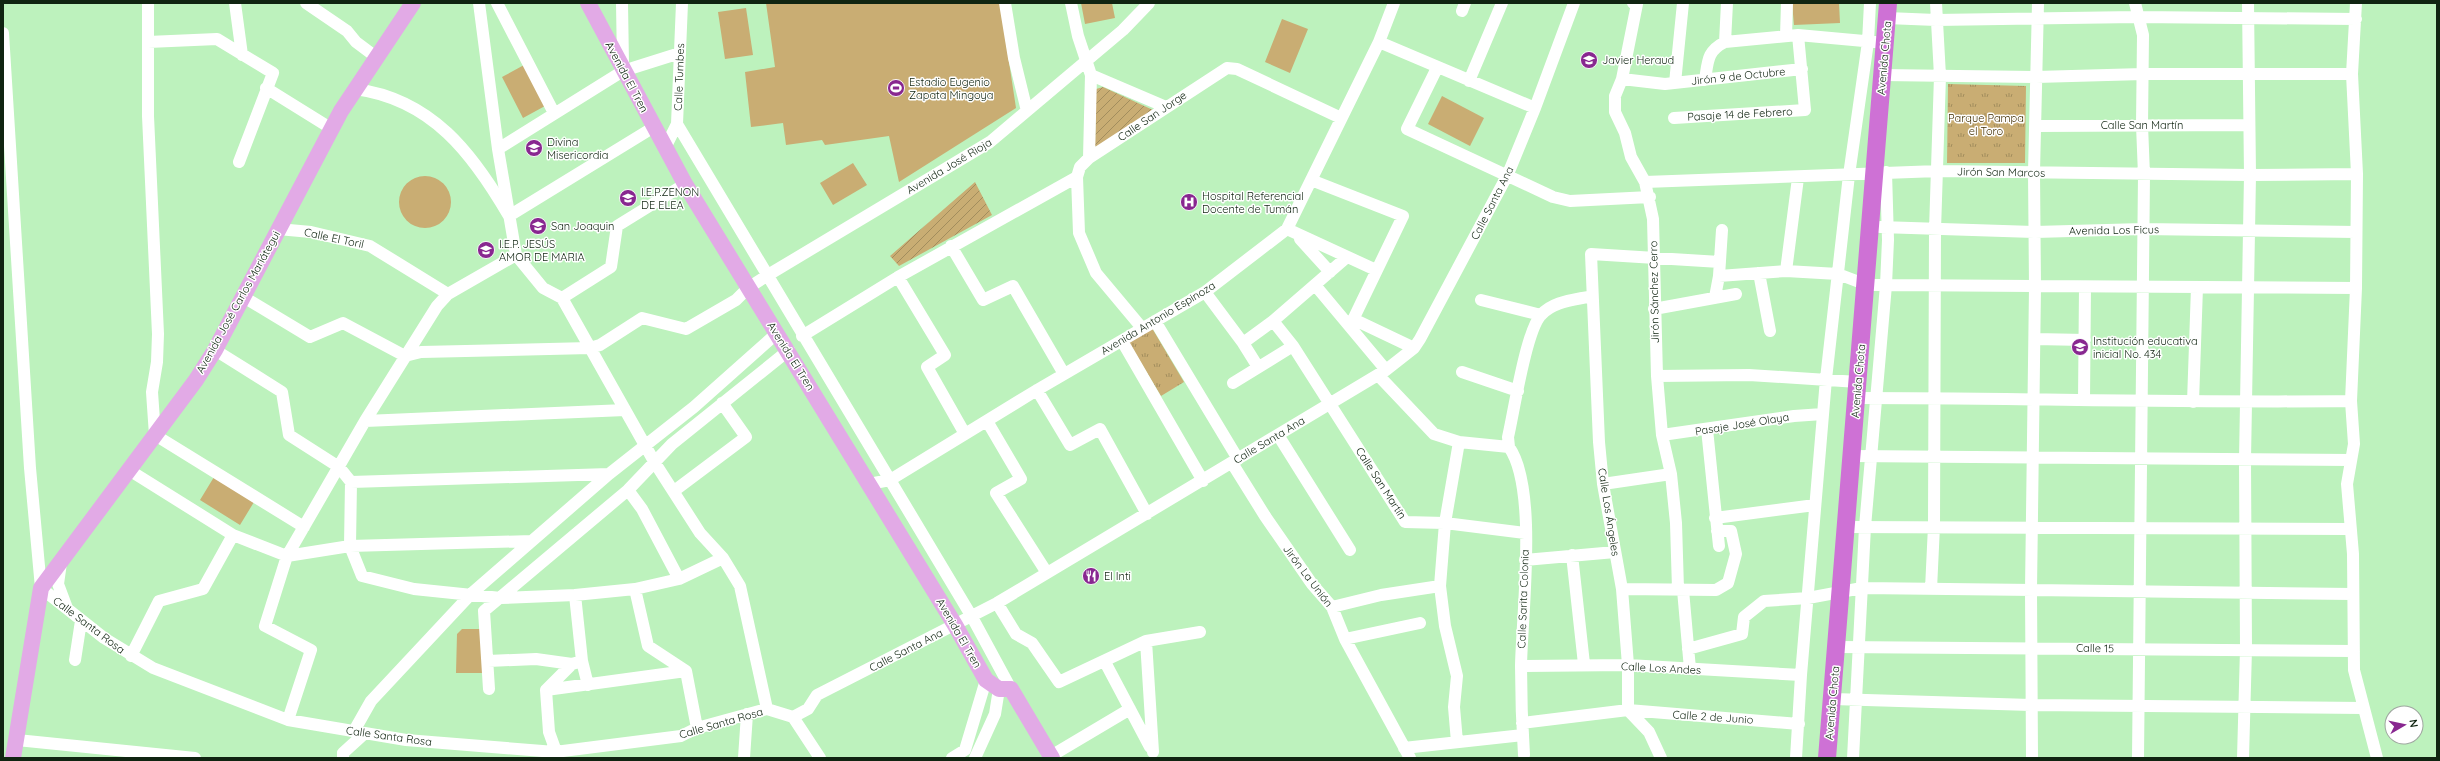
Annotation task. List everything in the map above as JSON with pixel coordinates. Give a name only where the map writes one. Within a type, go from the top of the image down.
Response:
[{"type":"highway","name":"Avenida Chota","points":[[1827,758],[1867,285],[1879,227],[1882,75],[1876,42],[1888,10]]},
{"type":"main road","name":"Avenida José Carlos Mariátegui","points":[[41,588],[62,557],[155,435],[215,350],[242,296],[355,88],[413,3]]},
{"type":"main road","name":"Avenida El Tren","points":[[588,3],[623,71],[685,184],[955,625],[1052,757]]},
{"type":"main road","points":[[13,758],[41,588]]},
{"type":"street","points":[[148,3],[148,116],[158,334],[157,362],[152,392],[155,435],[304,527]]},
{"type":"street","points":[[235,3],[242,55]]},
{"type":"street","points":[[306,3],[347,31],[356,42],[376,57]]},
{"type":"street","points":[[479,3],[498,149],[516,255],[543,288],[562,298],[655,463],[700,533],[723,558],[740,586],[768,709],[793,717],[820,758]]},
{"type":"street","points":[[497,3],[554,113]]},
{"type":"street","points":[[622,3],[623,71]]},
{"type":"street","name":"Calle Tumbes","points":[[665,148],[677,124],[682,3]]},
{"type":"street","points":[[1005,3],[1014,58],[1027,111]]},
{"type":"street","points":[[1071,3],[1078,36],[1091,75],[1089,158]]},
{"type":"street","name":"Avenida José Rioja","points":[[590,348],[600,345],[642,318],[686,329],[736,300],[748,288],[768,275],[990,142],[1086,62],[1149,3]]},
{"type":"street","name":"Avenida Antonio Espinoza","points":[[870,484],[890,480],[1037,390],[1205,292],[1292,232],[1311,180],[1379,42],[1394,3]]},
{"type":"street","points":[[1469,81],[1502,3]]},
{"type":"street","name":"Calle Santa Ana","points":[[793,717],[808,709],[817,695],[997,604],[1382,373],[1414,348],[1508,174],[1535,108],[1574,3]]},
{"type":"street","name":"Jirón 9 de Octubre","points":[[1675,83],[1683,3]]},
{"type":"street","points":[[1725,42],[1726,3]]},
{"type":"street","points":[[1787,3],[1792,36],[1802,69]]},
{"type":"street","points":[[1796,758],[1801,675],[1826,379],[1849,175],[1876,42],[1870,3]]},
{"type":"street","points":[[1931,589],[1934,526],[1935,230],[1940,76],[1936,3]]},
{"type":"street","points":[[2032,758],[2032,456],[2036,287],[2034,172],[2038,3]]},
{"type":"street","points":[[2135,3],[2137,17],[2143,35],[2142,125],[2144,175],[2138,758]]},
{"type":"street","points":[[2243,758],[2246,649],[2244,529],[2250,175],[2248,3]]},
{"type":"street","points":[[2356,3],[2352,74],[2357,174],[2356,288],[2351,401],[2354,444],[2347,484],[2353,554],[2354,670],[2377,758]]},
{"type":"street","name":"Jirón Sánchez Cerro","points":[[1635,4],[1622,79],[1615,96],[1615,112],[1625,133],[1631,157],[1645,182],[1650,197],[1653,219],[1654,309],[1657,376],[1662,435],[1670,474],[1676,523],[1681,590],[1690,669]]},
{"type":"street","points":[[1888,10],[1936,20],[2137,17],[2356,19]]},
{"type":"street","points":[[3,32],[30,468],[41,588]]},
{"type":"street","points":[[1705,80],[1708,60],[1714,48],[1725,42],[1792,36],[1876,42]]},
{"type":"street","points":[[148,42],[217,39],[273,73],[239,162]]},
{"type":"street","points":[[1379,42],[1437,68],[1535,108]]},
{"type":"street","points":[[498,149],[623,71],[680,53]]},
{"type":"street","name":"Calle San Jorge","points":[[802,336],[898,277],[1078,172],[1089,158],[1226,68],[1236,69],[1341,118]]},
{"type":"street","points":[[1437,68],[1407,129],[1508,174],[1553,197],[1570,201],[1650,197]]},
{"type":"street","name":"Jirón 9 de Octubre","points":[[1622,79],[1665,84],[1802,69]]},
{"type":"street","name":"Pasaje 14 de Febrero","points":[[1674,118],[1805,110],[1802,69]]},
{"type":"street","points":[[1882,75],[2036,78],[2143,74],[2249,76],[2352,74]]},
{"type":"street","points":[[1091,75],[1166,107]]},
{"type":"street","points":[[266,88],[332,129]]},
{"type":"street","points":[[355,88],[374,91],[408,104],[427,116],[455,140],[484,173],[509,216]]},
{"type":"street","name":"Avenida El Tren","points":[[677,124],[768,275],[802,336],[972,617],[999,686]]},
{"type":"street","name":"Calle San Martín","points":[[2035,126],[2249,126]]},
{"type":"street","points":[[509,216],[654,127]]},
{"type":"street","name":"Jirón San Marcos","points":[[1645,182],[1798,178],[1881,172],[1938,171],[2144,175],[2357,174]]},
{"type":"street","points":[[1078,172],[1079,233],[1096,273],[1142,328]]},
{"type":"street","points":[[1786,271],[1798,178]]},
{"type":"street","points":[[1311,180],[1403,216],[1351,322]]},
{"type":"street","points":[[562,298],[611,267],[618,226],[685,184]]},
{"type":"street","points":[[1853,758],[1865,527],[1874,406],[1877,398],[1886,285],[1879,227]]},
{"type":"street","name":"Avenida Los Ficus","points":[[1879,227],[1935,230],[2035,232],[2143,230],[2356,232]]},
{"type":"street","name":"Calle El Toril","points":[[278,229],[311,232],[370,246],[448,294]]},
{"type":"street","points":[[1714,297],[1719,276],[1722,230]]},
{"type":"street","points":[[1292,232],[1376,270]]},
{"type":"street","points":[[1292,232],[1330,272]]},
{"type":"street","points":[[951,246],[983,300],[1013,286],[1064,374]]},
{"type":"street","name":"Calle Los Ángeles","points":[[1628,710],[1628,665],[1622,589],[1603,484],[1591,254],[1654,256]]},
{"type":"street","points":[[288,720],[310,650],[265,626],[287,556],[365,421],[437,306],[448,294],[516,255]]},
{"type":"street","points":[[1654,256],[1720,262]]},
{"type":"street","points":[[1243,343],[1273,321],[1348,257]]},
{"type":"street","points":[[1719,276],[1786,271],[1838,274],[1867,285],[2356,288]]},
{"type":"street","points":[[1759,273],[1770,331]]},
{"type":"street","points":[[898,277],[945,355],[927,367],[966,434]]},
{"type":"street","points":[[1315,285],[1351,322],[1382,373],[1434,434],[1459,442],[1508,447],[1508,437],[1530,332],[1541,315],[1559,302],[1592,296]]},
{"type":"street","points":[[2084,400],[2085,287]]},
{"type":"street","points":[[2193,402],[2197,287]]},
{"type":"street","points":[[1205,292],[1243,343],[1258,368]]},
{"type":"street","points":[[1654,309],[1736,294]]},
{"type":"street","points":[[242,296],[310,337],[343,323],[405,356],[420,352],[590,348]]},
{"type":"street","points":[[1481,300],[1541,315]]},
{"type":"street","name":"Jirón La Unión","points":[[1155,321],[1265,516],[1312,584],[1332,607],[1345,639],[1407,753]]},
{"type":"street","points":[[1273,321],[1293,346],[1330,404]]},
{"type":"street","points":[[1351,322],[1414,348]]},
{"type":"street","points":[[343,758],[343,753],[360,732],[371,700],[472,593],[609,474],[694,408],[776,334]]},
{"type":"street","points":[[2035,339],[2085,340]]},
{"type":"street","points":[[1122,341],[1203,480]]},
{"type":"street","points":[[1233,383],[1293,346]]},
{"type":"street","points":[[215,350],[282,392],[289,435],[339,467],[351,482],[350,546],[362,576],[414,589],[472,593],[501,598],[575,595],[635,589],[679,579],[723,558]]},
{"type":"street","points":[[489,689],[484,611],[628,490],[672,444],[788,350]]},
{"type":"street","points":[[1462,372],[1518,391]]},
{"type":"street","points":[[1657,376],[1749,375],[1826,379],[1877,398],[2034,398],[2142,402],[2351,401]]},
{"type":"street","points":[[1037,390],[1070,445],[1100,428],[1147,514]]},
{"type":"street","points":[[674,491],[746,437],[722,403]]},
{"type":"street","name":"Calle San Martín","points":[[1330,404],[1405,522],[1445,523],[1525,533]]},
{"type":"street","points":[[365,421],[625,410]]},
{"type":"street","name":"Pasaje José Olaya","points":[[1662,435],[1707,430],[1794,416],[1823,414]]},
{"type":"street","points":[[988,421],[1021,479],[996,493],[1047,573]]},
{"type":"street","points":[[1707,430],[1719,546]]},
{"type":"street","points":[[1278,435],[1350,550]]},
{"type":"street","points":[[1456,742],[1454,707],[1457,676],[1445,626],[1440,586],[1445,523],[1459,442]]},
{"type":"street","name":"Calle Sarita Colonia","points":[[1508,447],[1516,457],[1524,488],[1525,560],[1521,666],[1524,755]]},
{"type":"street","points":[[1852,456],[2032,456],[2245,460],[2351,460]]},
{"type":"street","points":[[129,470],[233,535],[287,556],[350,546],[532,540]]},
{"type":"street","points":[[351,482],[609,474]]},
{"type":"street","points":[[1603,484],[1670,474]]},
{"type":"street","points":[[628,490],[642,509],[679,579]]},
{"type":"street","points":[[1715,518],[1815,505]]},
{"type":"street","points":[[1847,527],[2032,526],[2350,529]]},
{"type":"street","points":[[1622,589],[1716,590],[1728,583],[1736,554],[1731,531],[1717,531]]},
{"type":"street","points":[[131,656],[159,601],[203,590],[233,535]]},
{"type":"street","points":[[1525,560],[1615,552]]},
{"type":"street","points":[[1572,555],[1584,664]]},
{"type":"street","points":[[62,557],[58,584],[67,610]]},
{"type":"street","points":[[1332,607],[1381,595],[1440,586]]},
{"type":"street","name":"Calle Santa Rosa","points":[[41,588],[81,621],[131,656],[152,668],[288,720],[406,740],[557,755],[681,736],[697,728],[768,709]]},
{"type":"street","points":[[1688,649],[1742,634],[1744,617],[1764,601],[1808,598],[1841,590],[1862,588],[2353,594]]},
{"type":"street","points":[[635,589],[648,646],[686,671],[697,728]]},
{"type":"street","points":[[575,595],[577,663],[588,685]]},
{"type":"street","points":[[997,604],[1016,634],[1032,643],[1059,682],[1105,662],[1146,641],[1200,632]]},
{"type":"street","points":[[75,660],[81,621]]},
{"type":"street","points":[[1345,639],[1420,623]]},
{"type":"street","points":[[1105,662],[1153,752],[1146,641]]},
{"type":"street","name":"Calle 15","points":[[1837,647],[2031,647],[2354,651]]},
{"type":"street","points":[[488,662],[536,659],[577,663]]},
{"type":"street","points":[[546,690],[577,663]]},
{"type":"street","name":"Calle Los Andes","points":[[1521,666],[1584,664],[1628,665],[1801,675]]},
{"type":"street","points":[[546,690],[686,671]]},
{"type":"street","points":[[952,758],[965,750],[999,686]]},
{"type":"street","points":[[975,758],[995,714],[999,686]]},
{"type":"street","points":[[546,690],[549,732],[557,755]]},
{"type":"street","points":[[1833,699],[2031,705],[2363,708]]},
{"type":"street","points":[[1052,757],[1130,709]]},
{"type":"street","points":[[1628,710],[1649,732],[1661,758]]},
{"type":"street","name":"Calle 2 de Junio","points":[[1407,753],[1522,729],[1628,710],[1799,724]]},
{"type":"street","points":[[744,758],[747,714]]},
{"type":"street","points":[[17,740],[195,758]]},
{"type":"green space","name":"Estadio Eugenio Zapata Mingoya","points":[[766,3],[1000,3],[1016,108],[899,182],[889,136],[825,145],[822,140],[786,145],[783,123],[751,127],[745,72],[775,67]]},
{"type":"green space","points":[[1081,3],[1112,3],[1115,18],[1085,24]]},
{"type":"green space","points":[[1792,3],[1839,3],[1840,23],[1794,25]]},
{"type":"green space","points":[[746,8],[753,55],[725,59],[718,12]]},
{"type":"green space","points":[[1282,19],[1308,29],[1290,73],[1265,62]]},
{"type":"green space","points":[[524,65],[545,106],[523,118],[502,77]]},
{"type":"green space","name":"Parque Pampa el Toro","points":[[1948,84],[2026,86],[2025,163],[1947,163]]},
{"type":"green space","points":[[1103,87],[1153,110],[1097,148],[1095,146],[1096,89]]},
{"type":"green space","points":[[1442,96],[1484,118],[1470,146],[1428,124]]},
{"type":"green space","points":[[853,163],[867,185],[833,205],[820,183]]},
{"type":"green space","points":[[420,176],[430,176],[444,183],[451,197],[451,207],[444,221],[430,228],[420,228],[410,224],[403,217],[399,207],[399,197],[403,187],[410,180]]},
{"type":"green space","points":[[975,182],[992,215],[899,266],[890,256]]},
{"type":"green space","points":[[1152,328],[1184,382],[1161,396],[1128,341]]},
{"type":"green space","points":[[214,477],[254,502],[240,525],[200,500]]},
{"type":"green space","points":[[462,629],[482,629],[482,673],[456,673],[457,634]]},
{"type":"place","name":"Javier Heraud","points":[[1589,60]]},
{"type":"place","name":"Estadio Eugenio Zapata Mingoya","points":[[896,88]]},
{"type":"place","name":"Divina Misericordia","points":[[534,148]]},
{"type":"place","name":"I.E.P.ZENON DE ELEA","points":[[628,198]]},
{"type":"place","name":"Hospital Referencial Docente de Tumán","points":[[1189,202]]},
{"type":"place","name":"San Joaquin","points":[[538,226]]},
{"type":"place","name":"I.E.P. JESÚS AMOR DE MARIA","points":[[486,250]]},
{"type":"place","name":"Institución educativa inicial No. 434","points":[[2080,347]]},
{"type":"place","name":"El Inti","points":[[1091,576]]}]
